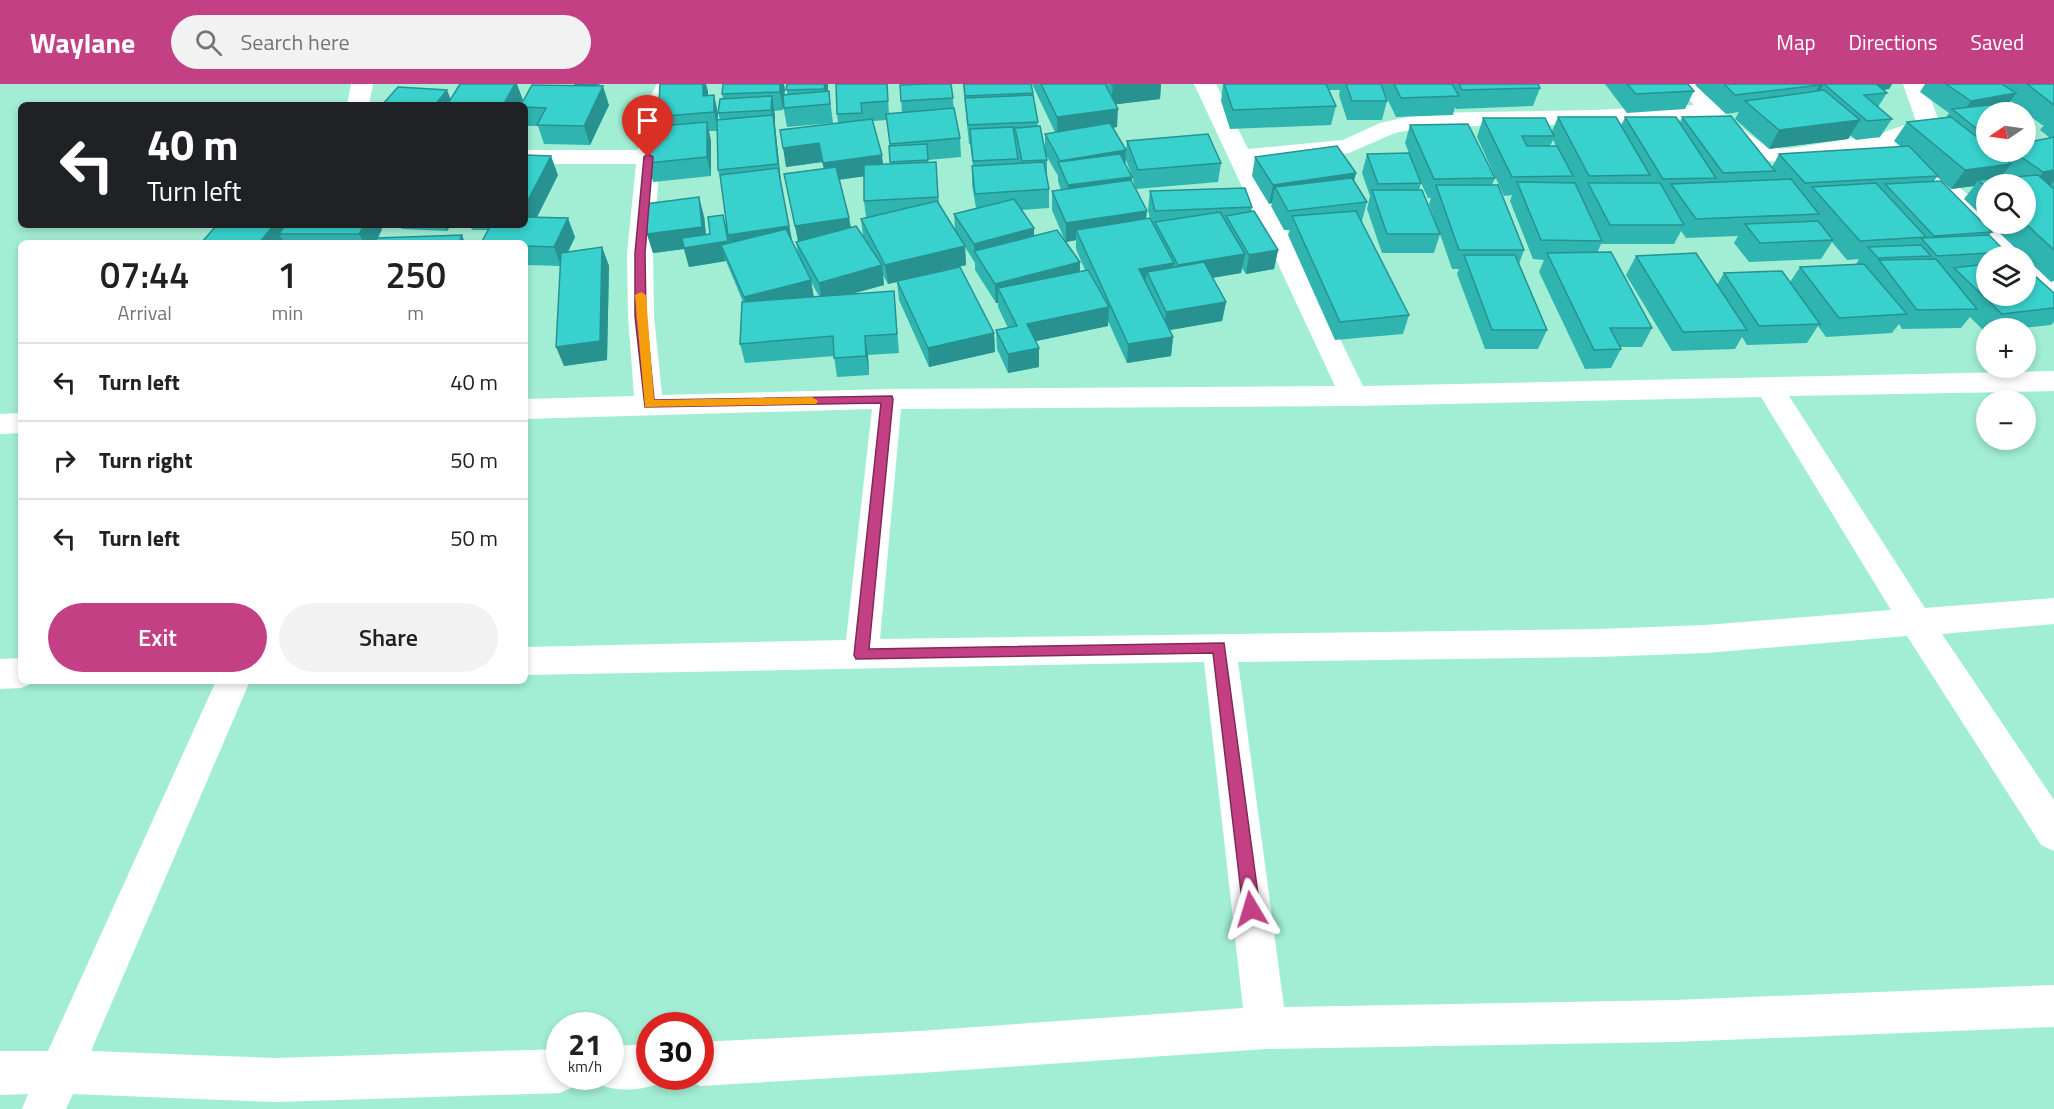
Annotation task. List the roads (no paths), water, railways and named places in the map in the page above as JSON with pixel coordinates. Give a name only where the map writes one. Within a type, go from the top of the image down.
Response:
[{"type":"street","points":[[359,102],[362,84]]},
{"type":"street","points":[[649,405],[641,316],[640,253],[648,157],[657,104],[665,88],[672,84]]},
{"type":"street","points":[[1205,84],[1354,396]]},
{"type":"street","points":[[1686,84],[1712,111],[1746,140],[1773,155],[1881,144],[1898,148],[2009,246]]},
{"type":"street","points":[[1881,144],[1895,135],[1924,126],[1928,121],[1914,84]]},
{"type":"street","points":[[1240,157],[1349,146],[1388,128],[1425,120],[1594,117],[1712,111]]},
{"type":"street","points":[[528,157],[648,157]]},
{"type":"street","points":[[2036,272],[2054,290]]},
{"type":"street","points":[[528,409],[888,399],[1354,396],[2054,381]]},
{"type":"street","points":[[1768,386],[1916,622],[2054,833]]},
{"type":"street","points":[[861,655],[888,399]]},
{"type":"street","points":[[0,424],[18,423]]},
{"type":"street","points":[[528,661],[1695,640],[2054,611]]},
{"type":"street","points":[[1219,647],[1266,1028]]},
{"type":"street","points":[[0,674],[18,673]]},
{"type":"street","points":[[53,1091],[232,684]]},
{"type":"street","points":[[714,1063],[919,1052],[1266,1028],[1674,1021],[2054,1006]]},
{"type":"street","points":[[0,1073],[53,1091],[276,1080],[546,1071]]}]
